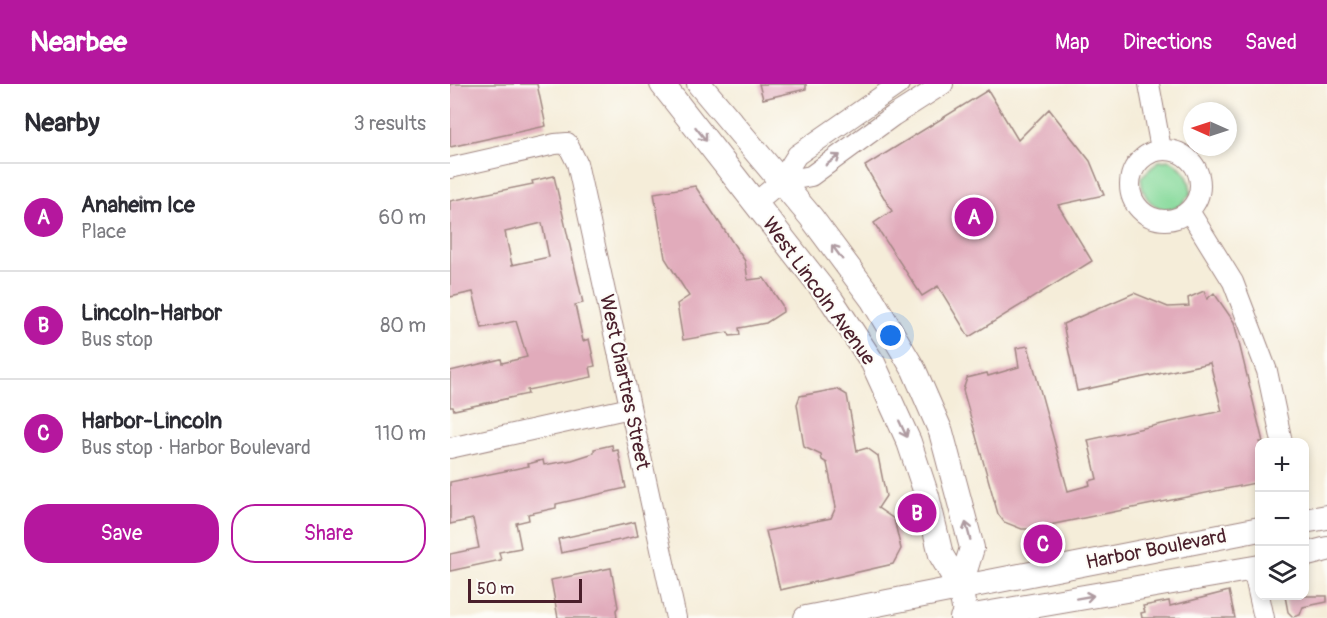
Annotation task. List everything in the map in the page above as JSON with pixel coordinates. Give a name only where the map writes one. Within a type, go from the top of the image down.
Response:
[{"type":"main road","name":"West Lincoln Avenue","points":[[662,84],[832,301],[873,363],[909,442],[927,496],[941,555],[960,587],[965,618]]},
{"type":"main road","name":"West Lincoln Avenue","points":[[699,84],[811,217],[872,299],[924,388],[941,432],[972,548],[960,587]]},
{"type":"main road","points":[[1309,520],[1327,517]]},
{"type":"main road","name":"Harbor Boulevard","points":[[806,618],[1255,530]]},
{"type":"main road","points":[[1309,554],[1327,549]]},
{"type":"main road","name":"Harbor Boulevard","points":[[965,618],[1255,568]]},
{"type":"street","points":[[755,203],[780,182],[797,155],[899,84]]},
{"type":"street","points":[[780,182],[812,176],[893,116],[943,84]]},
{"type":"street","points":[[1149,84],[1161,149]]},
{"type":"street","name":"West Chartres Street","points":[[450,168],[555,144],[567,142],[570,146],[577,163],[676,618]]},
{"type":"street","points":[[1161,149],[1176,151],[1187,157],[1195,166],[1200,188],[1197,200],[1189,211],[1174,219],[1163,220],[1151,217],[1140,210],[1130,189],[1133,170],[1140,160],[1161,149]]},
{"type":"street","points":[[1189,211],[1233,282],[1267,371],[1281,438]]},
{"type":"street","points":[[450,448],[630,408]]},
{"type":"street","points":[[1261,600],[1264,618]]},
{"type":"green space","points":[[1170,160],[1185,174],[1191,193],[1180,206],[1167,211],[1151,203],[1145,195],[1141,177],[1159,161]]},
{"type":"building","points":[[450,84],[537,84],[546,126],[450,147]]},
{"type":"building","points":[[759,84],[806,84],[806,89],[763,99]]},
{"type":"building","points":[[988,90],[1018,140],[1049,109],[1090,161],[1104,195],[1058,205],[1092,261],[969,337],[938,286],[922,296],[874,223],[892,211],[865,166]]},
{"type":"building","points":[[554,176],[583,303],[575,305],[583,341],[589,339],[595,366],[590,367],[592,377],[527,390],[528,394],[454,410],[450,407],[450,371],[501,359],[502,363],[527,357],[516,321],[482,328],[473,292],[450,297],[450,201],[533,184],[532,181]],"holes":[[[542,223],[549,257],[512,265],[505,232]]]},
{"type":"building","points":[[695,186],[745,261],[748,280],[764,278],[782,305],[783,312],[766,323],[739,328],[740,335],[730,336],[728,332],[683,340],[677,304],[689,296],[665,258],[654,193]]},
{"type":"building","points":[[1204,291],[1207,299],[1214,293],[1234,322],[1262,438],[1255,438],[1255,483],[1030,529],[1022,529],[1004,522],[998,514],[963,390],[967,378],[987,373],[988,376],[1019,367],[1016,348],[1028,346],[1068,491],[1090,485],[1089,481],[1097,479],[1088,440],[1222,411],[1210,363],[1077,391],[1063,324],[1134,293],[1168,307],[1189,306],[1188,298]]},
{"type":"building","points":[[837,389],[847,395],[857,451],[867,448],[878,456],[886,496],[878,508],[894,519],[901,549],[893,564],[780,590],[766,531],[831,518],[836,507],[827,463],[822,460],[821,455],[804,447],[797,404],[800,396]]},
{"type":"building","points":[[612,445],[613,451],[618,450],[626,488],[556,504],[556,508],[528,514],[529,520],[516,523],[521,548],[499,552],[501,560],[450,571],[450,554],[479,548],[473,519],[450,524],[450,482],[529,466],[528,464],[543,460],[544,465],[572,460],[594,453],[594,449]]},
{"type":"building","points":[[635,522],[638,536],[561,553],[558,539]]},
{"type":"building","points":[[611,568],[618,607],[617,618],[558,618],[551,580]]},
{"type":"building","points":[[1229,591],[1235,618],[1142,618],[1141,613],[1145,612],[1143,606],[1169,601],[1170,606]]},
{"type":"building","points":[[1309,596],[1327,596],[1327,602],[1303,607],[1300,615],[1293,617],[1288,612],[1286,600],[1309,600]]},
{"type":"place","name":"Anaheim Ice","points":[[974,217]]},
{"type":"place","name":"Lincoln-Harbor","points":[[917,513]]},
{"type":"place","name":"Harbor-Lincoln","points":[[1043,544]]}]
